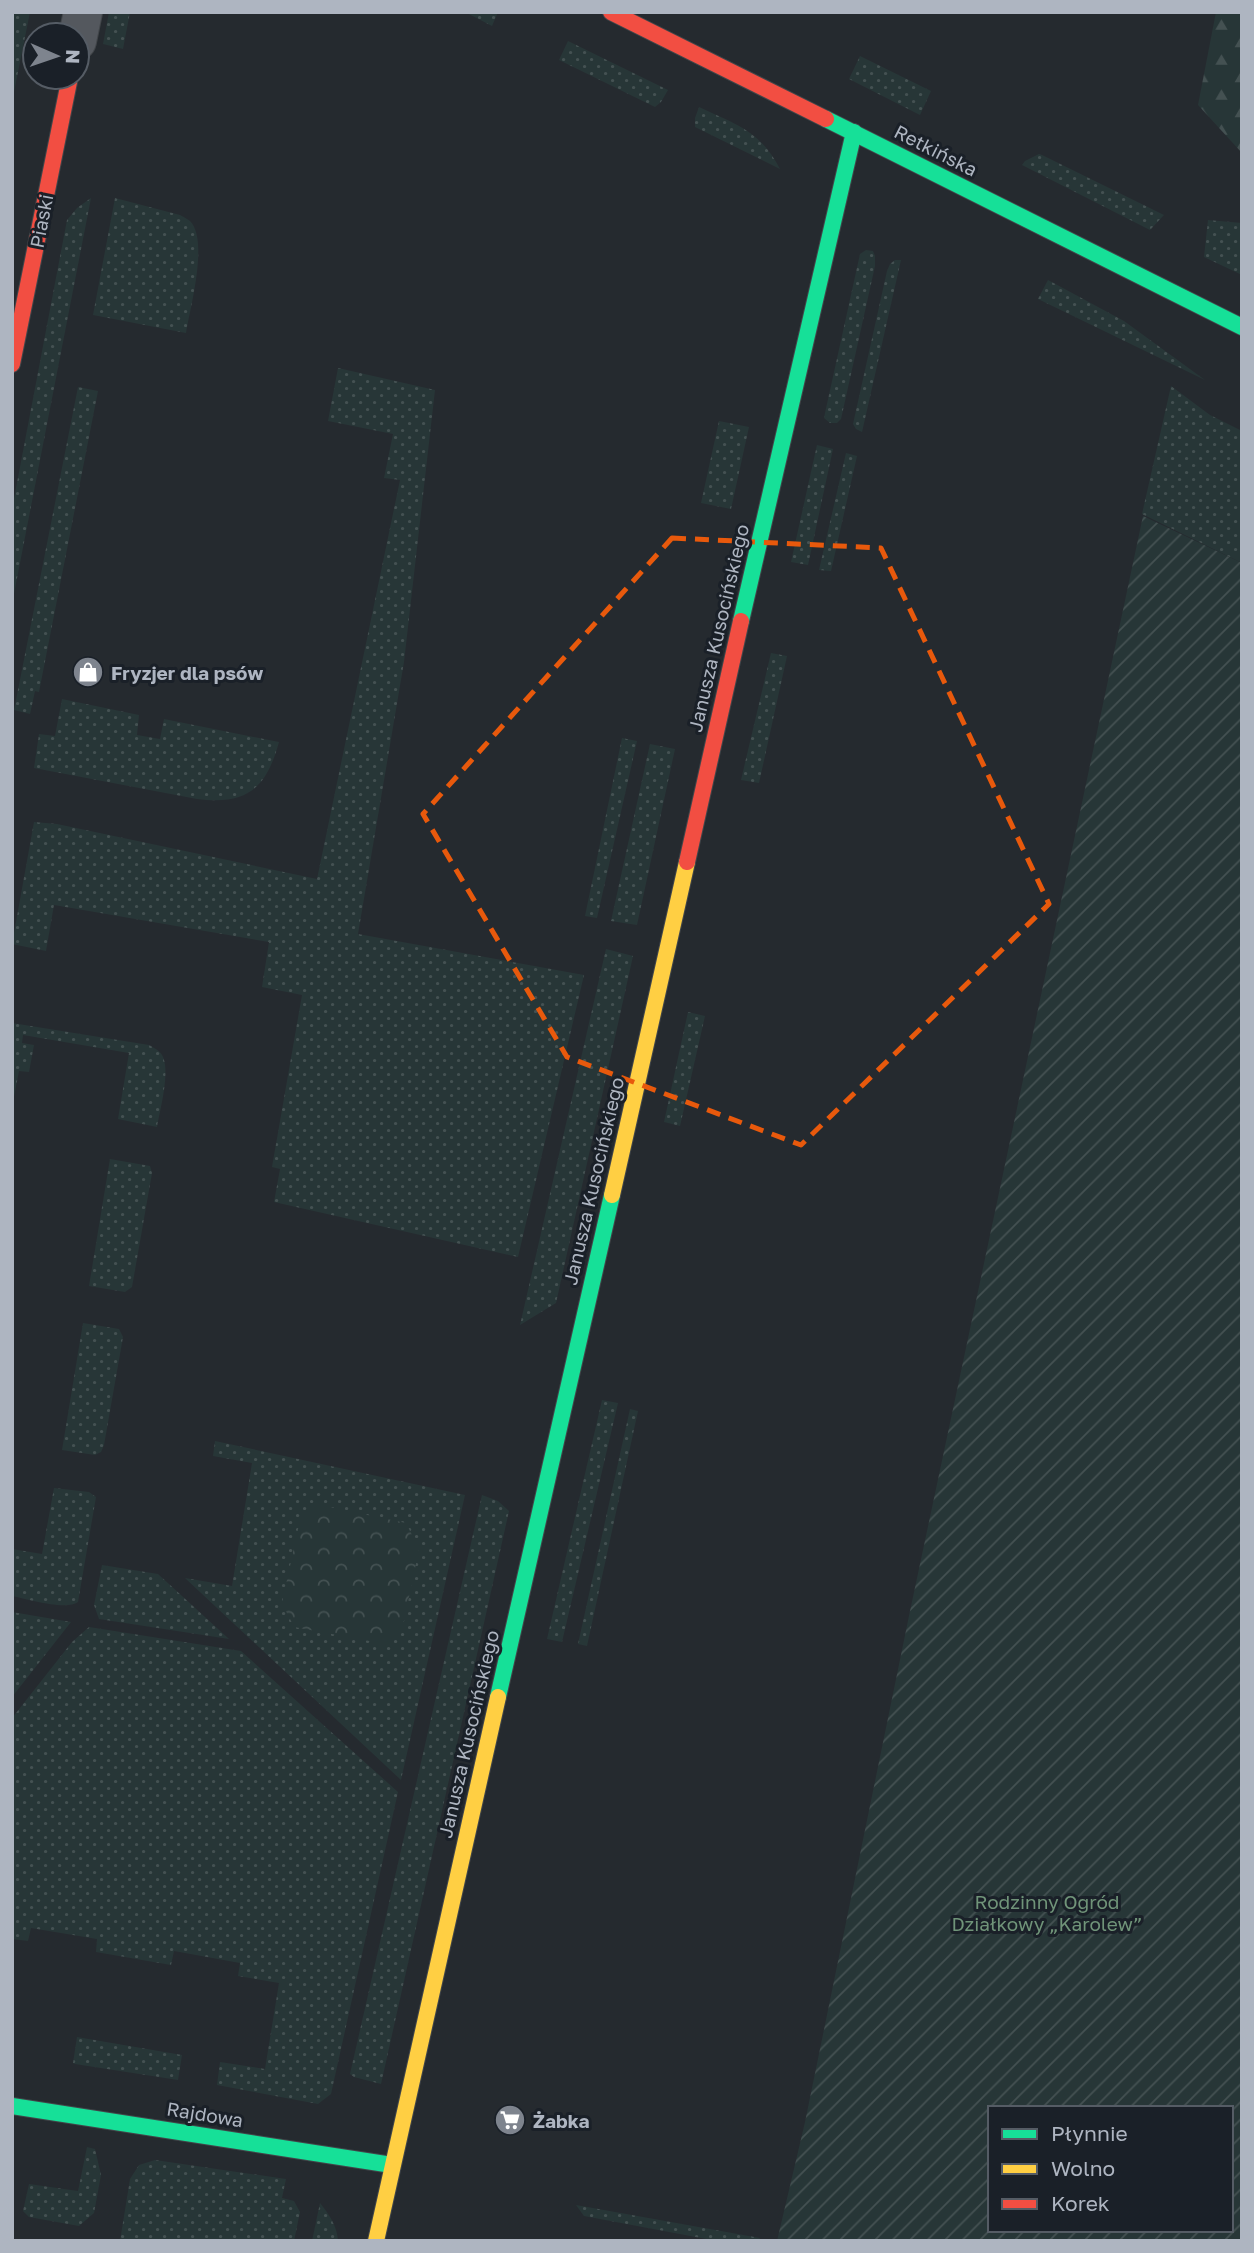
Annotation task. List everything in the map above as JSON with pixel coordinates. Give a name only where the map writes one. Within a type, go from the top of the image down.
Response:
[{"type":"street","name":"Retkińska","points":[[611,12],[1242,327]]},
{"type":"street","name":"Piaski","points":[[12,364],[67,91]]},
{"type":"street","name":"Janusza Kusocińskiego","points":[[376,2241],[764,519],[854,132]]},
{"type":"street","name":"Rajdowa","points":[[12,2106],[392,2165]]},
{"type":"highlighted area","points":[[672,538],[881,548],[1049,904],[801,1145],[567,1057],[423,814]]},
{"type":"green space","points":[[12,12],[30,12],[28,21],[21,21],[21,57],[12,102]]},
{"type":"green space","points":[[109,12],[130,12],[123,49],[103,44]]},
{"type":"green space","points":[[465,12],[498,12],[492,26]]},
{"type":"green space","points":[[1216,12],[1242,12],[1242,153],[1198,105]]},
{"type":"green space","points":[[568,41],[668,90],[655,107],[559,60]]},
{"type":"green space","points":[[860,56],[931,91],[920,115],[849,79]]},
{"type":"green space","points":[[699,107],[756,137],[773,156],[780,169],[695,127]]},
{"type":"green space","points":[[1039,154],[1164,215],[1150,230],[1022,165]]},
{"type":"green space","points":[[91,198],[12,604],[12,509],[67,220]]},
{"type":"green space","points":[[115,198],[180,215],[190,221],[195,230],[198,243],[197,275],[186,333],[93,315]]},
{"type":"green space","points":[[1208,220],[1242,223],[1242,275],[1204,257]]},
{"type":"green space","points":[[866,250],[873,251],[875,266],[841,419],[837,423],[830,423],[824,418],[825,413],[860,254]]},
{"type":"green space","points":[[895,260],[901,260],[862,432],[853,424],[887,271]]},
{"type":"green space","points":[[1048,280],[1124,321],[1205,380],[1038,299]]},
{"type":"green space","points":[[338,368],[435,390],[404,662],[358,934],[584,975],[518,1257],[274,1202],[280,1169],[272,1167],[302,995],[262,987],[269,942],[54,905],[46,951],[12,944],[34,822],[57,824],[317,879],[400,480],[384,478],[393,434],[328,421]]},
{"type":"green space","points":[[1171,386],[1210,415],[1242,431],[1242,563],[1142,514]]},
{"type":"green space","points":[[78,387],[98,391],[39,692],[35,691],[30,714],[14,710]]},
{"type":"green space","points":[[719,421],[749,427],[731,509],[701,503]]},
{"type":"green space","points":[[817,445],[833,449],[808,565],[791,562]]},
{"type":"green space","points":[[846,453],[857,456],[831,571],[819,570]]},
{"type":"green space","name":"Rodzinny Ogród Działkowy „Karolew”","points":[[1143,516],[1242,563],[1242,2241],[777,2241],[805,2122],[910,1611]]},
{"type":"green space","points":[[771,653],[787,656],[759,783],[741,780]]},
{"type":"green space","points":[[62,699],[139,715],[137,735],[160,739],[164,719],[279,742],[268,772],[261,782],[241,796],[229,799],[197,799],[34,768],[39,734],[55,736]]},
{"type":"green space","points":[[622,738],[637,741],[597,918],[585,916]]},
{"type":"green space","points":[[650,744],[675,749],[637,925],[611,921]]},
{"type":"green space","points":[[606,949],[633,956],[556,1303],[520,1325]]},
{"type":"green space","points":[[688,1012],[705,1016],[680,1126],[664,1122]]},
{"type":"green space","points":[[12,1023],[149,1045],[156,1049],[162,1055],[165,1070],[157,1127],[118,1119],[129,1053],[23,1035],[22,1043],[34,1045],[29,1072],[19,1071],[12,1107]]},
{"type":"green space","points":[[110,1159],[150,1166],[152,1173],[132,1287],[125,1292],[89,1286]]},
{"type":"green space","points":[[83,1323],[119,1329],[123,1337],[104,1445],[101,1452],[95,1455],[62,1450]]},
{"type":"green space","points":[[602,1400],[618,1403],[562,1642],[547,1639]]},
{"type":"green space","points":[[630,1409],[638,1411],[587,1646],[578,1644]]},
{"type":"green space","points":[[215,1441],[465,1495],[401,1780],[185,1578],[232,1586],[252,1463],[213,1456]]},
{"type":"green space","points":[[54,1488],[89,1492],[96,1497],[78,1602],[65,1605],[12,1596],[12,1549],[42,1554]]},
{"type":"green space","points":[[482,1495],[498,1501],[509,1511],[381,2084],[350,2074]]},
{"type":"green space","points":[[320,1505],[406,1523],[419,1549],[404,1621],[386,1644],[294,1627],[282,1603],[300,1520]]},
{"type":"green space","points":[[102,1565],[158,1574],[229,1639],[99,1619],[94,1605]]},
{"type":"green space","points":[[12,1612],[71,1622],[12,1697]]},
{"type":"green space","points":[[89,1627],[241,1651],[398,1792],[331,2094],[318,2104],[217,2085],[220,2062],[265,2069],[279,1983],[238,1976],[240,1963],[174,1951],[171,1965],[96,1952],[97,1939],[31,1928],[28,1941],[12,1939],[12,1718],[72,1642]]},
{"type":"green space","points":[[77,2037],[182,2055],[178,2080],[75,2064]]},
{"type":"green space","points":[[87,2147],[95,2149],[101,2175],[94,2213],[79,2226],[29,2217],[23,2211],[29,2184],[78,2191]]},
{"type":"green space","points":[[155,2160],[286,2179],[282,2198],[294,2201],[300,2212],[294,2241],[120,2241],[130,2179],[139,2165]]},
{"type":"green space","points":[[320,2203],[332,2220],[338,2241],[312,2241]]},
{"type":"green space","points":[[576,2205],[760,2238],[758,2241],[717,2241],[584,2216]]},
{"type":"traffic: fast","points":[[826,119],[1242,327]]},
{"type":"traffic: fast","points":[[741,621],[854,132]]},
{"type":"traffic: fast","points":[[498,1697],[612,1195]]},
{"type":"traffic: fast","points":[[12,2106],[392,2165]]},
{"type":"traffic: slow","points":[[612,1195],[687,862]]},
{"type":"traffic: slow","points":[[376,2241],[498,1697]]},
{"type":"traffic: jam","points":[[611,12],[826,119]]},
{"type":"traffic: jam","points":[[12,364],[67,91]]},
{"type":"traffic: jam","points":[[687,862],[741,621]]},
{"type":"place","name":"Fryzjer dla psów","points":[[88,672]]},
{"type":"place","name":"Żabka","points":[[510,2120]]}]
